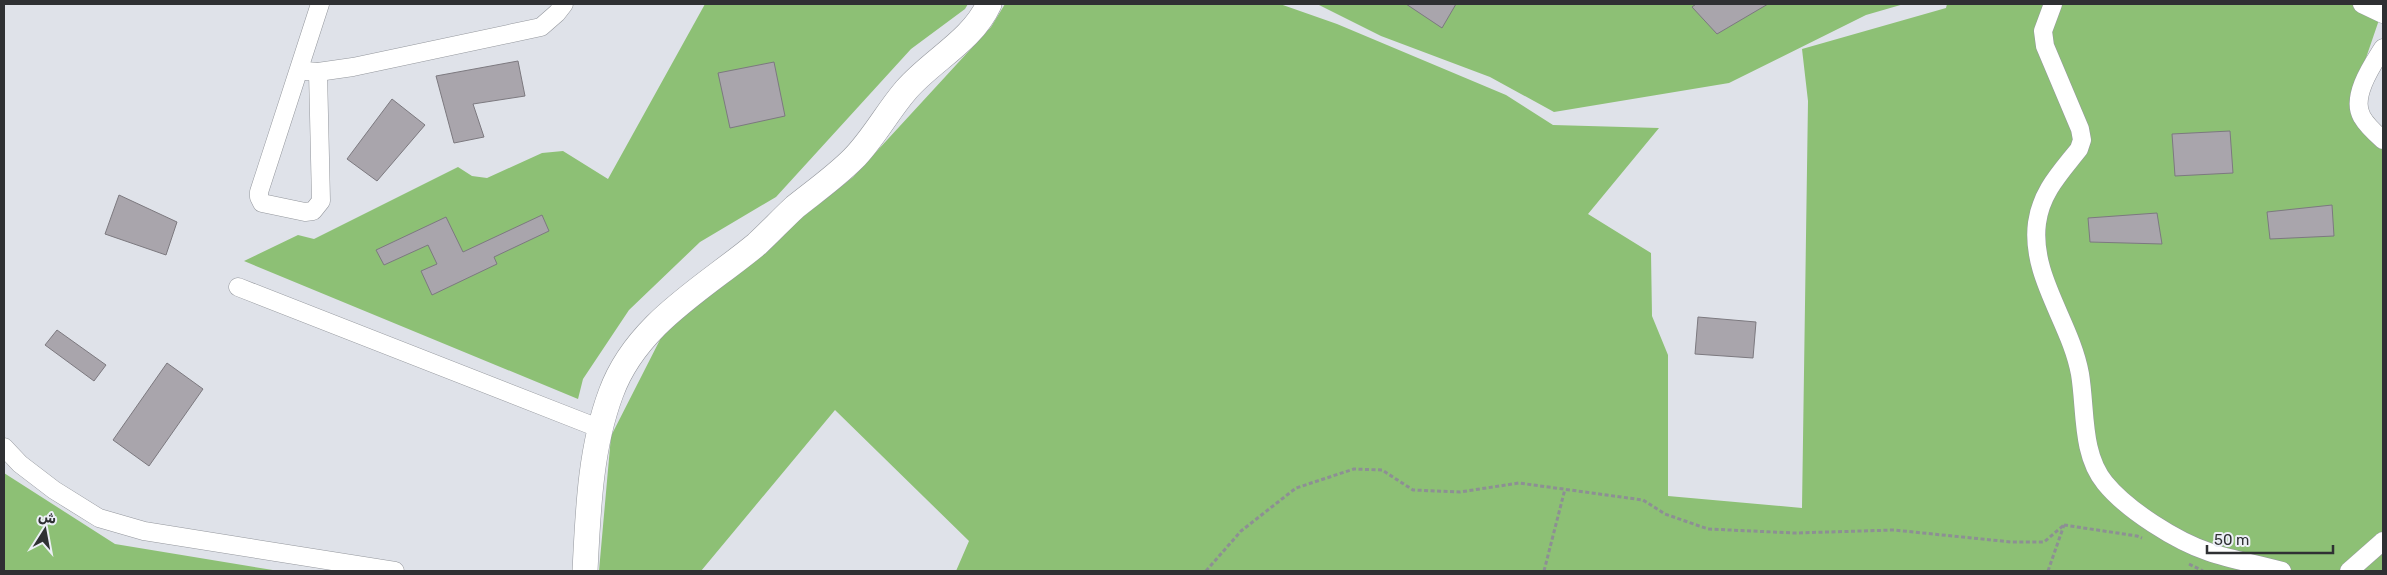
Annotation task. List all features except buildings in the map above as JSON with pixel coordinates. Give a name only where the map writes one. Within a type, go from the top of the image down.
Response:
[{"type":"street","points":[[318,72],[318,138],[322,194],[318,207],[313,211],[306,212],[262,203],[259,197],[297,70],[320,4]]},
{"type":"street","points":[[297,70],[318,72],[353,67],[541,27],[564,4]]},
{"type":"street","points":[[585,571],[592,476],[601,429],[611,392],[627,362],[643,339],[674,309],[757,244],[795,208],[854,158],[906,90],[968,34],[989,4]]},
{"type":"street","points":[[2053,4],[2043,31],[2045,46],[2080,130],[2082,140],[2079,148],[2046,190],[2040,206],[2037,225],[2038,251],[2053,302],[2074,352],[2080,374],[2087,440],[2092,458],[2099,474],[2107,485],[2136,510],[2168,533],[2208,552],[2282,571]]},
{"type":"street","points":[[2362,4],[2383,14]]},
{"type":"street","points":[[2383,48],[2364,82],[2358,106],[2361,116],[2383,140]]},
{"type":"street","points":[[238,287],[601,429]]},
{"type":"street","points":[[4,447],[20,464],[54,490],[99,518],[144,531],[395,571]]},
{"type":"street","points":[[2349,571],[2383,541]]},
{"type":"path","points":[[1206,571],[1241,530],[1296,488],[1354,469],[1382,470],[1413,490],[1460,492],[1519,483],[1643,500],[1665,514],[1708,529],[1796,533],[1894,530],[2011,542],[2044,542],[2064,525],[2137,536],[2145,540]]},
{"type":"path","points":[[1544,571],[1565,489]]},
{"type":"path","points":[[2048,571],[2064,525]]},
{"type":"path","points":[[2186,562],[2203,571]]},
{"type":"green space","points":[[705,4],[968,4],[965,9],[911,49],[776,197],[700,242],[629,310],[583,379],[578,399],[244,261],[298,235],[314,239],[458,167],[472,176],[487,178],[542,153],[563,151],[608,179]]},
{"type":"green space","points":[[1005,4],[1280,4],[1337,24],[1506,95],[1553,125],[1659,128],[1588,214],[1651,253],[1652,316],[1668,355],[1668,496],[1802,508],[1808,101],[1802,49],[1946,8],[1947,4],[2376,4],[2380,17],[2354,93],[2383,130],[2383,571],[956,571],[969,541],[835,410],[701,571],[599,571],[611,436],[668,324],[853,177],[991,27]]},
{"type":"green space","points":[[1317,4],[1904,4],[1866,15],[1729,83],[1554,112],[1490,77],[1381,36]]},
{"type":"green space","points":[[4,473],[115,544],[279,571],[4,571]]}]
